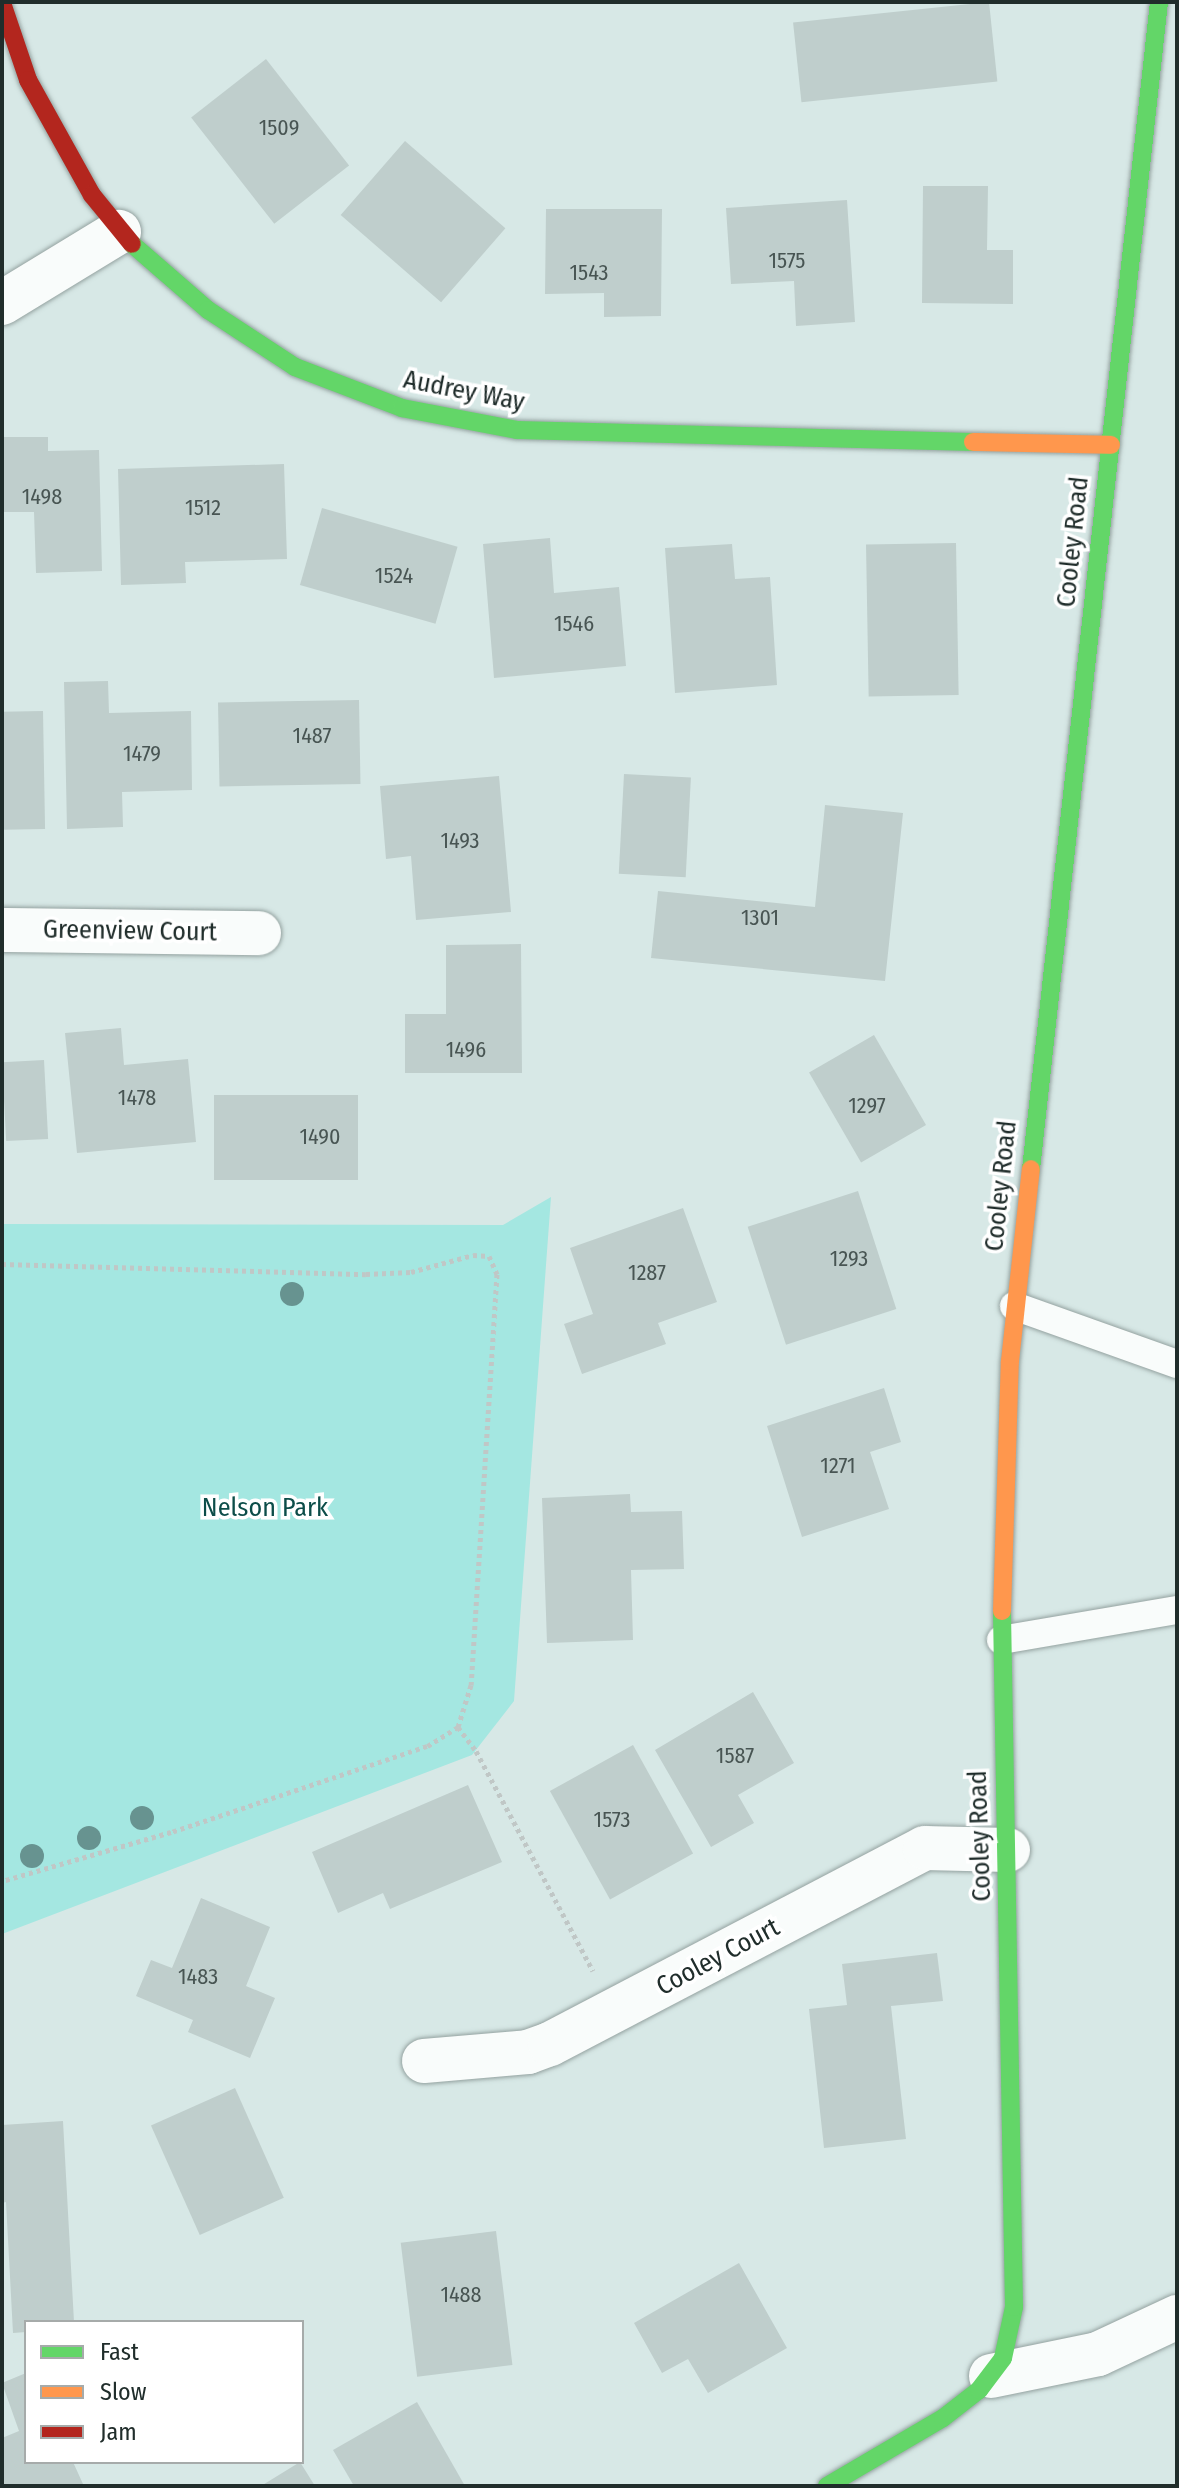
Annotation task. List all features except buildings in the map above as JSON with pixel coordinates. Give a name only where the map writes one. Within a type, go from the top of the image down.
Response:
[{"type":"street","name":"Cooley Road","points":[[991,2376],[1009,2334],[1017,2269],[1001,1640],[1004,1463],[1014,1306],[1159,2]]},
{"type":"street","name":"Audrey Way","points":[[2,3],[42,107],[92,195],[119,232],[208,310],[295,367],[402,408],[460,422],[517,430],[1111,445]]},
{"type":"street","points":[[2,303],[119,232]]},
{"type":"street","name":"Greenview Court","points":[[2,930],[259,933]]},
{"type":"street","name":"Cooley Court","points":[[424,2061],[528,2052],[614,2011],[925,1848],[1008,1850]]},
{"type":"street","points":[[827,2486],[943,2418],[991,2376],[1098,2354],[1177,2317]]},
{"type":"lane","points":[[1014,1306],[1177,1364]]},
{"type":"lane","points":[[1001,1640],[1177,1610]]},
{"type":"path","points":[[2,1264],[366,1274],[411,1272],[473,1255],[489,1256],[497,1274],[471,1685],[458,1727],[427,1746],[277,1797],[2,1881]]},
{"type":"path","points":[[458,1727],[476,1751],[614,2011]]},
{"type":"green space","name":"Nelson Park","points":[[551,1197],[514,1701],[472,1755],[2,1934],[2,1224],[503,1225]]},
{"type":"traffic: fast","points":[[1031,1169],[1159,2]]},
{"type":"traffic: fast","points":[[132,244],[208,310],[295,367],[402,408],[517,430],[973,442]]},
{"type":"traffic: fast","points":[[827,2486],[943,2418],[979,2390],[1003,2358],[1014,2307],[1002,1611]]},
{"type":"traffic: slow","points":[[973,442],[1111,445]]},
{"type":"traffic: slow","points":[[1002,1611],[1010,1361],[1031,1169]]},
{"type":"traffic: jam","points":[[2,3],[28,80],[92,195],[132,244]]}]
